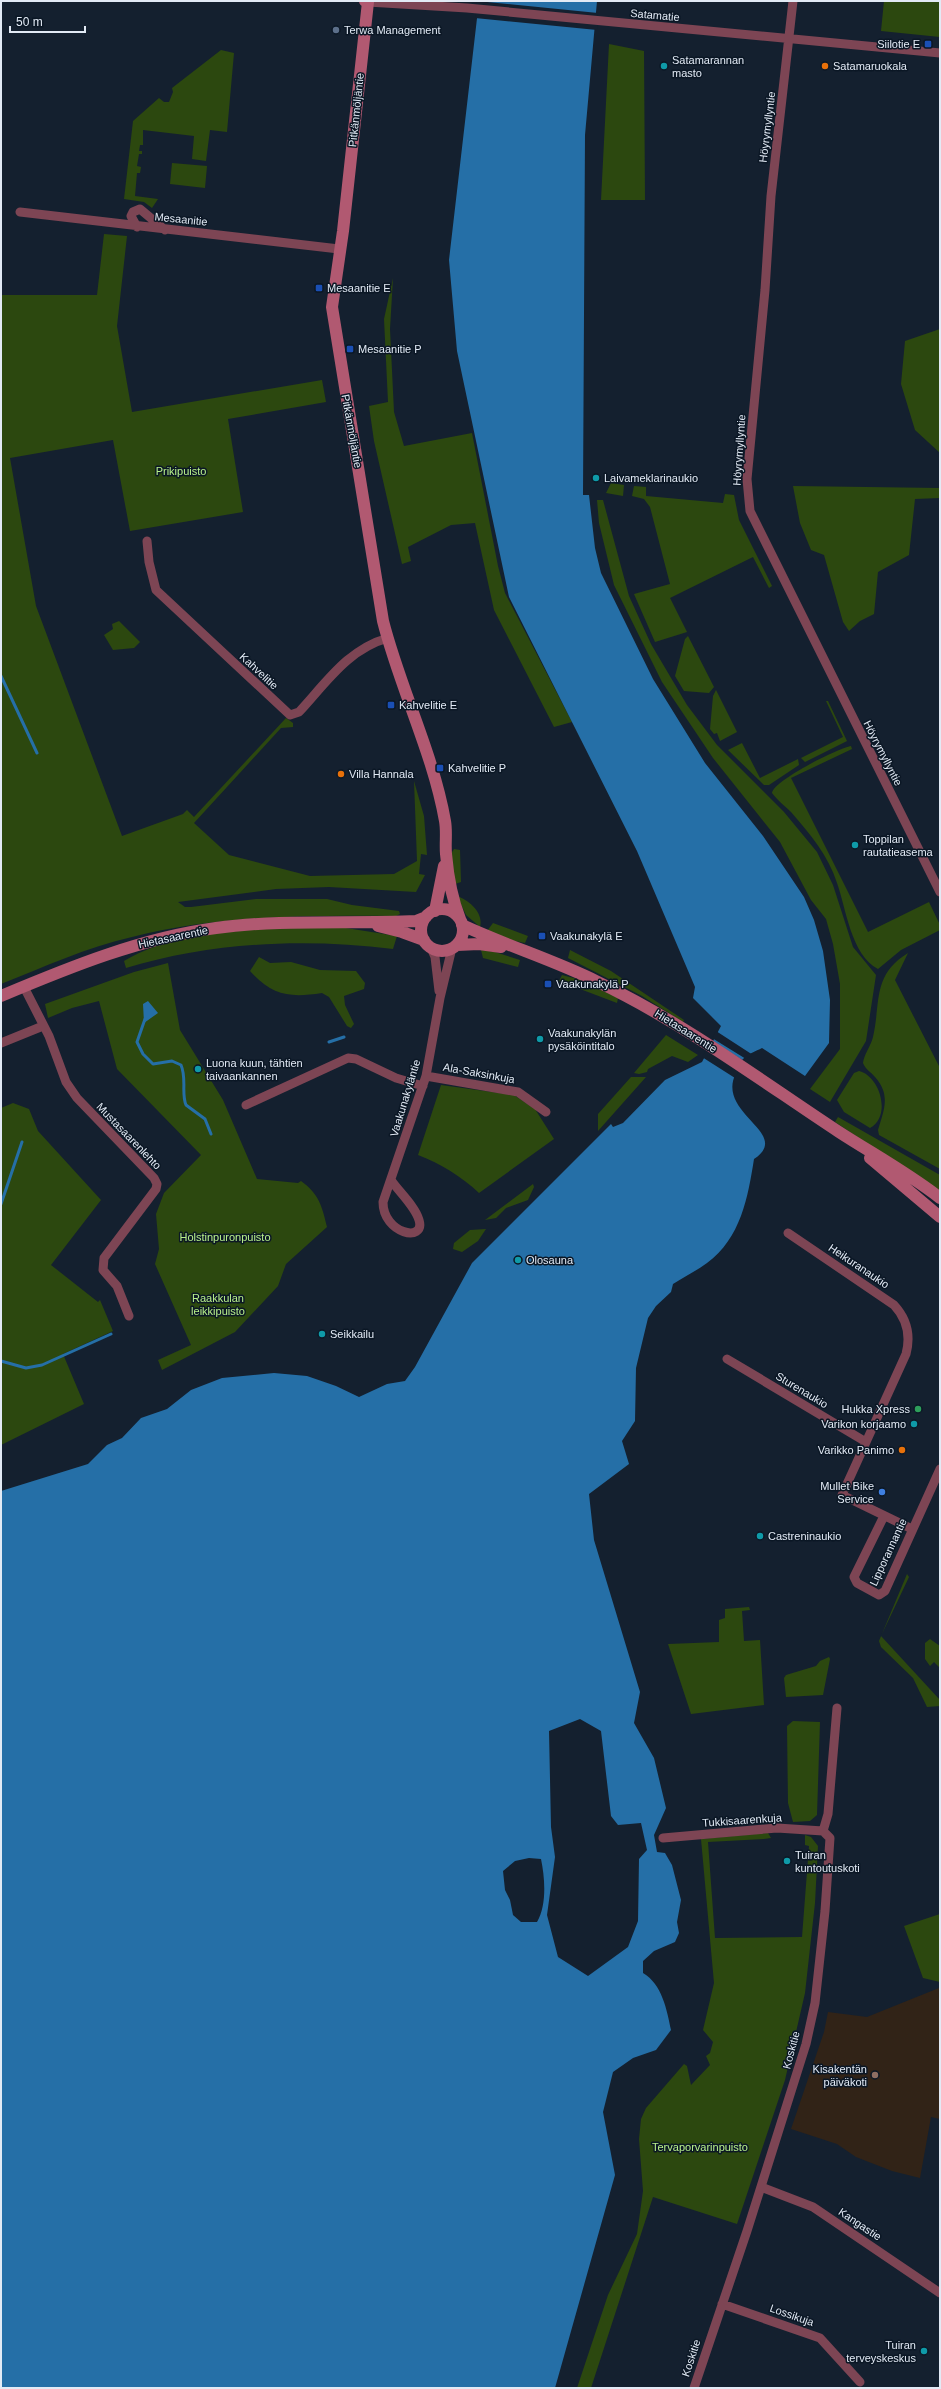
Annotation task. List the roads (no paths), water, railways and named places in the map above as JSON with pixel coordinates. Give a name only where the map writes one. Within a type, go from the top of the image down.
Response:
[{"type":"street","name":"Höyrymyllyntie","points":[[793,1],[771,196],[765,290],[747,479],[750,511],[940,892]]},
{"type":"street","name":"Satamatie","points":[[367,2],[467,8],[641,26],[940,53]]},
{"type":"street","name":"Pitkänmöljäntie","points":[[367,2],[332,307],[388,638],[431,769],[445,822],[446,855],[454,903],[461,922]]},
{"type":"street","points":[[137,227],[131,216],[133,212],[140,209],[165,230]]},
{"type":"street","name":"Mesaanitie","points":[[20,212],[137,227],[339,249]]},
{"type":"street","name":"Kahvelitie","points":[[147,541],[153,584],[160,596],[290,715],[299,712],[352,654],[373,642],[388,638]]},
{"type":"street","name":"Pitkänmöljäntie","points":[[431,914],[446,855]]},
{"type":"street","points":[[452,912],[461,922],[462,935],[454,947],[442,951],[428,944],[422,926],[431,914],[452,912]]},
{"type":"street","name":"Hietasaarentie","points":[[1,996],[128,947],[175,935],[225,927],[416,921],[431,914]]},
{"type":"street","name":"Hietasaarentie","points":[[355,922],[402,932],[428,944]]},
{"type":"street","name":"Hietasaarentie","points":[[461,922],[520,950],[598,981],[646,1006],[764,1080],[840,1133],[900,1168],[940,1198]]},
{"type":"street","name":"Vaakunakyläntie","points":[[428,944],[435,957],[440,998]]},
{"type":"street","name":"Hietasaarentie","points":[[454,947],[479,944],[520,950]]},
{"type":"street","name":"Vaakunakyläntie","points":[[391,1180],[417,1215],[420,1222],[419,1227],[414,1233],[408,1234],[400,1231],[387,1220],[383,1211],[383,1202],[426,1076],[440,998],[454,947]]},
{"type":"street","name":"Mustasaarenlehto","points":[[24,986],[43,1026],[66,1082],[77,1098],[154,1178],[157,1184],[156,1190],[104,1258],[102,1264],[103,1270],[117,1286],[129,1316]]},
{"type":"street","points":[[1,1044],[43,1026]]},
{"type":"street","points":[[246,1105],[348,1058],[356,1059],[396,1078],[423,1086]]},
{"type":"street","name":"Ala-Saksinkuja","points":[[426,1076],[518,1092],[546,1112]]},
{"type":"street","name":"Hietasaarentie","points":[[840,1133],[940,1217]]},
{"type":"street","name":"Heikuranaukio","points":[[788,1233],[894,1305],[902,1315],[907,1327],[908,1340],[906,1354],[866,1442]]},
{"type":"street","name":"Sturenaukio","points":[[727,1359],[866,1442]]},
{"type":"street","points":[[866,1442],[842,1495],[912,1529]]},
{"type":"street","name":"Lipporannantie","points":[[884,1516],[854,1577],[857,1584],[868,1591],[879,1595],[885,1591],[940,1469]]},
{"type":"street","points":[[823,1831],[828,1814],[837,1708]]},
{"type":"street","name":"Tukkisaarenkuja","points":[[663,1838],[777,1828],[823,1831]]},
{"type":"street","name":"Koskitie","points":[[694,2388],[802,2058],[815,2003],[830,1846],[830,1838],[823,1831]]},
{"type":"street","name":"Kangastie","points":[[761,2187],[807,2204],[940,2293]]},
{"type":"street","name":"Lossikuja","points":[[722,2304],[820,2338],[860,2382]]},
{"type":"water","points":[[479,1],[597,1],[585,135],[583,495],[589,495],[595,548],[601,573],[653,679],[705,763],[763,836],[804,897],[814,920],[823,951],[830,1000],[829,1043],[805,1076],[762,1048],[747,1056],[740,1064],[732,1087],[735,1100],[760,1131],[765,1140],[764,1150],[754,1159],[749,1188],[741,1216],[728,1242],[719,1253],[703,1266],[673,1284],[671,1292],[656,1306],[648,1318],[636,1368],[635,1421],[622,1441],[629,1464],[589,1494],[594,1540],[640,1692],[634,1723],[654,1758],[666,1808],[654,1835],[657,1852],[665,1853],[672,1865],[681,1900],[677,1922],[679,1933],[675,1942],[654,1951],[643,1961],[643,1973],[655,1984],[663,1998],[671,2030],[656,2050],[633,2058],[613,2072],[603,2112],[615,2175],[555,2388],[1,2388],[1,1491],[88,1464],[107,1445],[122,1438],[141,1418],[167,1409],[191,1390],[222,1378],[274,1373],[307,1376],[336,1386],[359,1397],[387,1384],[405,1381],[415,1367],[472,1263],[611,1124],[613,1127],[623,1123],[665,1080],[702,1062],[721,1026],[693,998],[695,987],[637,851],[509,597],[457,351],[449,260]],"holes":[[[580,1719],[601,1731],[611,1816],[618,1825],[641,1823],[647,1850],[639,1859],[638,1921],[628,1947],[588,1976],[558,1957],[547,1915],[555,1857],[551,1827],[549,1731]],[[529,1858],[541,1859],[543,1874],[544,1900],[537,1922],[521,1922],[513,1915],[510,1900],[505,1890],[503,1871],[515,1861]]]},
{"type":"water","points":[[148,1001],[158,1013],[144,1023],[143,1004]]},
{"type":"waterway","points":[[1,676],[37,753]]},
{"type":"waterway","points":[[145,1019],[137,1042],[143,1054],[153,1064],[172,1061],[181,1065],[184,1075],[184,1096],[186,1105],[205,1119],[211,1134]]},
{"type":"waterway","points":[[329,1042],[344,1037]]},
{"type":"waterway","points":[[1,1204],[22,1142]]},
{"type":"waterway","points":[[1,1361],[26,1368],[42,1365],[111,1334]]},
{"type":"place","name":"Terwa Management","points":[[336,30]]},
{"type":"place","name":"Siilotie E","points":[[928,44]]},
{"type":"place","name":"Satamarannan masto","points":[[664,66]]},
{"type":"place","name":"Satamaruokala","points":[[825,66]]},
{"type":"place","name":"Mesaanitie E","points":[[319,288]]},
{"type":"place","name":"Mesaanitie P","points":[[350,349]]},
{"type":"place","name":"Laivameklarinaukio","points":[[596,478]]},
{"type":"place","name":"Kahvelitie E","points":[[391,705]]},
{"type":"place","name":"Kahvelitie P","points":[[440,768]]},
{"type":"place","name":"Villa Hannala","points":[[341,774]]},
{"type":"place","name":"Toppilan rautatieasema","points":[[855,845]]},
{"type":"place","name":"Vaakunakylä E","points":[[542,936]]},
{"type":"place","name":"Vaakunakylä P","points":[[548,984]]},
{"type":"place","name":"Vaakunakylän pysäköintitalo","points":[[540,1039]]},
{"type":"place","name":"Luona kuun, tähtien taivaankannen","points":[[198,1069]]},
{"type":"place","name":"Olosauna","points":[[518,1260]]},
{"type":"place","name":"Seikkailu","points":[[322,1334]]},
{"type":"place","name":"Hukka Xpress","points":[[918,1409]]},
{"type":"place","name":"Varikon korjaamo","points":[[914,1424]]},
{"type":"place","name":"Varikko Panimo","points":[[902,1450]]},
{"type":"place","name":"Mullet Bike Service","points":[[882,1492]]},
{"type":"place","name":"Castreninaukio","points":[[760,1536]]},
{"type":"place","name":"Tuiran kuntoutuskoti","points":[[787,1861]]},
{"type":"place","name":"Kisakentän päiväkoti","points":[[875,2075]]},
{"type":"place","name":"Tuiran terveyskeskus","points":[[924,2351]]},
{"type":"park label","name":"Prikipuisto","points":[[181,471]]},
{"type":"park label","name":"Holstinpuronpuisto","points":[[225,1237]]},
{"type":"park label","name":"Raakkulan leikkipuisto","points":[[218,1304]]},
{"type":"park label","name":"Tervaporvarinpuisto","points":[[700,2147]]}]
